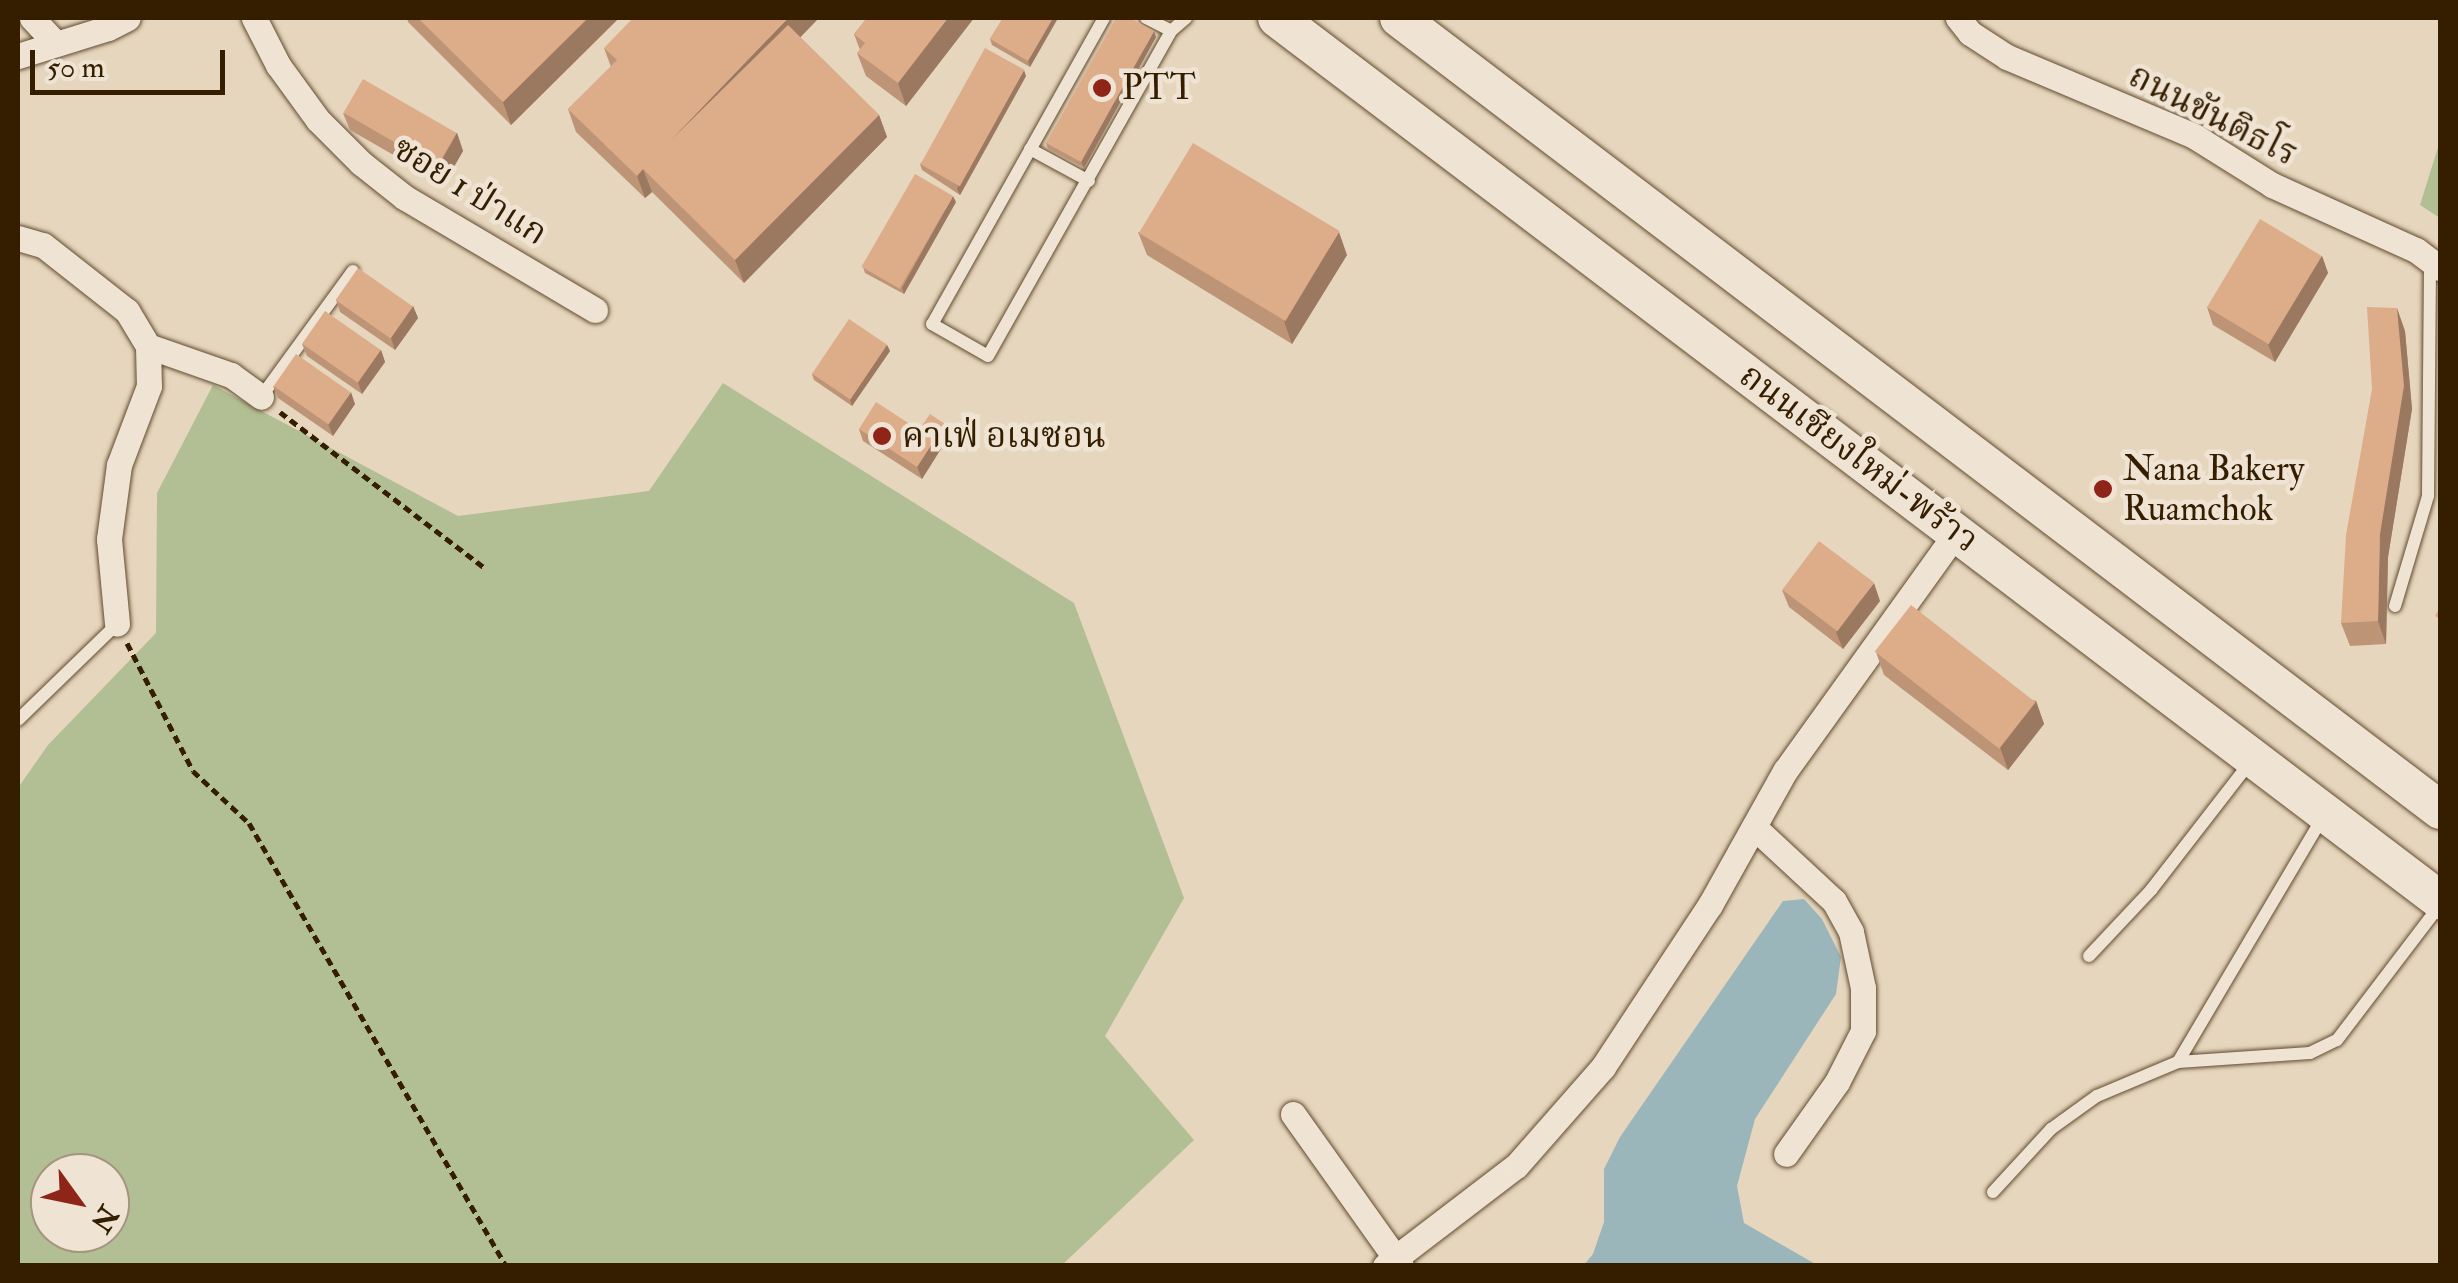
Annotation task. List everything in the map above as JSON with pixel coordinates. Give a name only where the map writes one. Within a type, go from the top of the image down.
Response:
[{"type":"main road","name":"ถนนเชียงใหม่-พร้าว","points":[[1278,18],[2440,902]]},
{"type":"main road","name":"ถนนเชียงใหม่-พร้าว","points":[[1398,18],[2440,810]]},
{"type":"street","points":[[32,18],[56,44]]},
{"type":"street","points":[[18,56],[128,18]]},
{"type":"street","name":"ซอย 1 ป่าแก","points":[[254,18],[278,65],[318,120],[361,164],[404,197],[594,310]]},
{"type":"street","name":"ถนนขันติธโร","points":[[1958,18],[1970,33],[2007,57],[2194,136],[2272,185],[2416,250],[2435,265]]},
{"type":"street","points":[[18,238],[43,245],[127,311],[148,346],[149,386],[120,465],[109,540],[117,624]]},
{"type":"street","points":[[148,346],[232,374],[261,397]]},
{"type":"street","points":[[1293,1114],[1394,1263],[1516,1166],[1603,1067],[1710,906],[1786,771],[1957,532]]},
{"type":"street","points":[[1754,827],[1834,902],[1854,942],[1863,988],[1863,1031],[1837,1082],[1786,1154]]},
{"type":"lane","points":[[1104,18],[932,324],[988,356],[1172,31],[1186,18]]},
{"type":"lane","points":[[1146,18],[1172,31]]},
{"type":"lane","points":[[1030,148],[1089,181]]},
{"type":"lane","points":[[2394,606],[2428,496],[2435,454],[2435,265]]},
{"type":"lane","points":[[261,397],[352,270]]},
{"type":"lane","points":[[18,720],[117,624]]},
{"type":"lane","points":[[2089,956],[2152,890],[2253,758]]},
{"type":"lane","points":[[2178,1062],[2326,812]]},
{"type":"lane","points":[[1993,1192],[2051,1128],[2097,1096],[2178,1062],[2310,1053],[2337,1040],[2440,902]]},
{"type":"path","points":[[261,397],[485,568]]},
{"type":"path","points":[[117,624],[193,771],[249,823],[506,1266]]},
{"type":"green space","points":[[2440,141],[2440,218],[2420,205]]},
{"type":"green space","points":[[723,383],[1074,603],[1184,898],[1105,1036],[1194,1140],[1062,1265],[18,1266],[18,788],[48,745],[156,633],[157,493],[213,385],[458,516],[649,491]]},
{"type":"water","points":[[1804,899],[1822,919],[1841,957],[1836,994],[1755,1119],[1737,1186],[1744,1223],[1817,1265],[1584,1265],[1593,1254],[1604,1222],[1604,1169],[1620,1137],[1783,901]]},
{"type":"building","points":[[418,18],[588,18],[503,102]]},
{"type":"building","points":[[633,18],[788,18],[670,141],[788,25],[879,115],[735,260],[643,169],[637,176],[568,109],[617,60],[604,48]]},
{"type":"building","points":[[867,18],[948,18],[898,83],[857,53],[865,43],[854,34]]},
{"type":"building","points":[[1003,18],[1053,18],[1028,61],[990,39]]},
{"type":"building","points":[[1116,18],[1130,18],[1154,31],[1081,162],[1046,143]]},
{"type":"building","points":[[985,48],[1024,70],[960,186],[921,164]]},
{"type":"building","points":[[363,79],[457,133],[437,167],[344,113]]},
{"type":"building","points":[[1193,143],[1340,231],[1285,321],[1139,233]]},
{"type":"building","points":[[915,174],[953,196],[900,289],[862,267]]},
{"type":"building","points":[[2260,219],[2322,256],[2269,344],[2207,307]]},
{"type":"building","points":[[358,268],[413,306],[391,338],[336,300]]},
{"type":"building","points":[[2367,307],[2397,308],[2404,386],[2380,534],[2378,621],[2341,623],[2346,535],[2372,389]]},
{"type":"building","points":[[325,311],[381,350],[358,383],[302,344]]},
{"type":"building","points":[[849,319],[887,345],[850,399],[812,374]]},
{"type":"building","points":[[296,354],[351,392],[329,424],[274,386]]},
{"type":"building","points":[[876,402],[919,430],[930,414],[945,424],[917,467],[859,429]]},
{"type":"building","points":[[1819,541],[1874,583],[1837,631],[1782,590]]},
{"type":"building","points":[[1911,605],[2036,702],[1999,749],[1875,651]]},
{"type":"place","name":"PTT","points":[[1102,88]]},
{"type":"place","name":"คาเฟ่ อเมซอน","points":[[882,436]]},
{"type":"place","name":"Nana Bakery Ruamchok","points":[[2103,489]]}]
